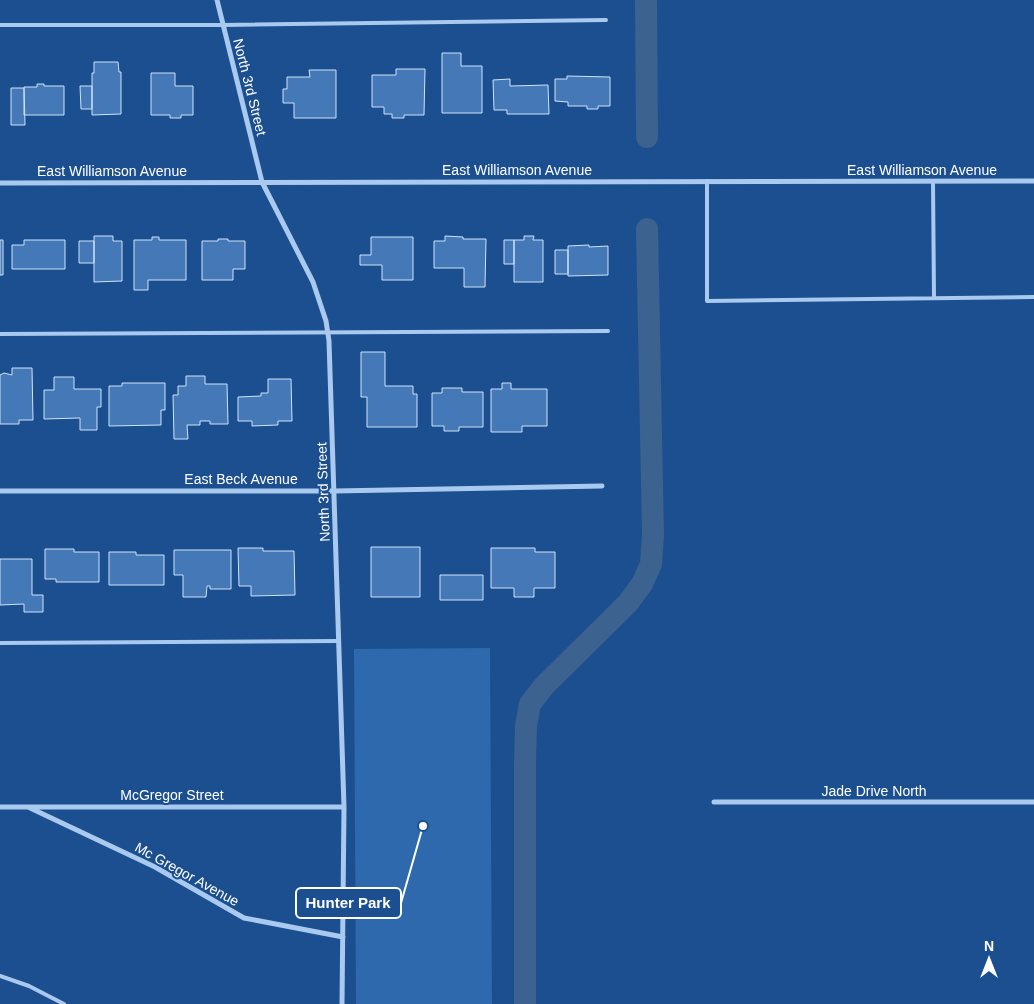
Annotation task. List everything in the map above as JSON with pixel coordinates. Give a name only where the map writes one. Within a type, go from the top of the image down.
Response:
[{"type":"street","name":"North 3rd Street","points":[[217,0],[262,182],[312,282],[326,321],[329,341],[344,807],[342,1004]]},
{"type":"street","name":"East Williamson Avenue","points":[[0,183],[1034,181]]},
{"type":"street","name":"East Beck Avenue","points":[[0,491],[335,490],[602,486]]},
{"type":"street","name":"Jade Drive North","points":[[714,802],[1034,802]]},
{"type":"street","name":"McGregor Street","points":[[0,807],[344,807]]},
{"type":"street","name":"Mc Gregor Avenue","points":[[28,807],[155,867],[244,918],[343,937]]},
{"type":"lane","points":[[0,24],[223,25],[606,20]]},
{"type":"lane","points":[[707,181],[707,301],[1034,297]]},
{"type":"lane","points":[[933,181],[934,298]]},
{"type":"lane","points":[[0,334],[608,331]]},
{"type":"lane","points":[[0,643],[339,641]]},
{"type":"lane","points":[[0,976],[29,986],[64,1004]]},
{"type":"shaded area","points":[[490,648],[492,1004],[356,1004],[354,649]]},
{"type":"building","points":[[442,53],[461,53],[461,66],[482,66],[482,113],[442,113]]},
{"type":"building","points":[[94,62],[118,62],[119,72],[121,72],[121,114],[92,115],[92,73],[94,73]]},
{"type":"building","points":[[396,69],[425,69],[424,115],[404,115],[404,118],[392,118],[392,114],[384,114],[384,107],[372,107],[372,75],[396,75]]},
{"type":"building","points":[[309,70],[336,70],[336,118],[294,118],[294,103],[283,103],[283,89],[287,89],[287,77],[310,77]]},
{"type":"building","points":[[151,73],[175,73],[175,86],[193,86],[193,115],[181,115],[181,118],[170,118],[170,115],[151,115]]},
{"type":"building","points":[[567,76],[610,77],[610,106],[598,106],[598,109],[587,109],[587,106],[568,106],[568,102],[555,101],[555,79],[567,79]]},
{"type":"building","points":[[510,79],[510,86],[548,85],[549,114],[507,114],[507,110],[494,110],[493,80]]},
{"type":"building","points":[[37,84],[64,86],[64,115],[24,115],[24,87],[37,87]]},
{"type":"building","points":[[80,86],[92,86],[92,109],[81,109]]},
{"type":"building","points":[[11,88],[24,88],[25,125],[11,125]]},
{"type":"building","points":[[94,236],[113,236],[113,241],[122,241],[122,281],[94,282]]},
{"type":"building","points":[[445,236],[463,237],[463,239],[486,239],[485,287],[464,287],[464,268],[434,268],[434,241],[445,241]]},
{"type":"building","points":[[524,236],[534,236],[533,240],[543,240],[543,282],[514,282],[514,240],[524,240]]},
{"type":"building","points":[[152,237],[159,237],[159,240],[186,240],[186,280],[148,280],[148,290],[134,290],[134,240],[152,240]]},
{"type":"building","points":[[371,237],[413,237],[413,280],[382,280],[382,265],[360,265],[360,255],[371,255]]},
{"type":"building","points":[[218,239],[245,241],[245,269],[233,269],[233,280],[202,280],[202,241],[218,241]]},
{"type":"building","points":[[0,240],[3,240],[3,275],[0,275]]},
{"type":"building","points":[[24,240],[65,240],[65,269],[12,269],[12,245],[24,245]]},
{"type":"building","points":[[504,240],[514,240],[514,264],[504,264]]},
{"type":"building","points":[[79,241],[94,241],[94,263],[79,263]]},
{"type":"building","points":[[589,245],[589,247],[608,246],[608,275],[568,276],[568,246]]},
{"type":"building","points":[[555,250],[568,250],[568,274],[555,274]]},
{"type":"building","points":[[361,352],[385,352],[385,386],[413,386],[413,394],[417,394],[417,427],[367,427],[367,397],[361,397]]},
{"type":"building","points":[[12,368],[32,368],[33,420],[19,420],[19,424],[0,424],[0,375],[4,373],[12,375]]},
{"type":"building","points":[[186,376],[205,376],[205,384],[227,384],[228,424],[210,424],[210,421],[200,421],[200,425],[187,425],[188,439],[174,439],[173,395],[178,395],[178,386],[186,386]]},
{"type":"building","points":[[54,377],[74,377],[74,389],[101,389],[101,407],[97,407],[97,430],[80,430],[80,418],[44,419],[44,390],[54,390]]},
{"type":"building","points":[[268,379],[291,379],[292,421],[278,421],[278,425],[252,426],[252,421],[238,421],[238,397],[261,396],[261,393],[268,393]]},
{"type":"building","points":[[122,383],[165,383],[165,410],[161,410],[161,425],[109,426],[109,386],[122,386]]},
{"type":"building","points":[[502,383],[511,383],[511,389],[547,389],[547,426],[522,426],[522,432],[491,432],[491,389],[502,389]]},
{"type":"building","points":[[442,388],[462,388],[462,392],[483,392],[483,427],[459,427],[459,431],[444,431],[444,426],[432,426],[432,393],[442,393]]},
{"type":"building","points":[[371,547],[420,547],[420,597],[371,597]]},
{"type":"building","points":[[238,548],[263,548],[263,551],[294,551],[295,595],[251,596],[251,586],[239,586]]},
{"type":"building","points":[[491,548],[535,548],[535,552],[555,552],[555,588],[534,588],[534,597],[514,597],[514,588],[491,588]]},
{"type":"building","points":[[45,549],[74,549],[74,552],[99,552],[99,582],[56,582],[56,579],[45,579]]},
{"type":"building","points":[[174,550],[231,550],[231,589],[210,589],[210,586],[207,586],[206,597],[183,597],[183,575],[174,575]]},
{"type":"building","points":[[109,552],[136,552],[136,555],[164,555],[164,585],[109,585]]},
{"type":"building","points":[[0,559],[32,559],[32,595],[43,595],[43,612],[24,612],[24,604],[0,605]]},
{"type":"building","points":[[440,575],[483,575],[483,600],[440,600]]},
{"type":"waterway","points":[[646,0],[647,137]]},
{"type":"waterway","points":[[525,1004],[525,763],[526,726],[530,704],[544,686],[628,603],[642,584],[651,564],[653,535],[647,229]]},
{"type":"place","name":"Hunter Park","points":[[423,826]]}]
